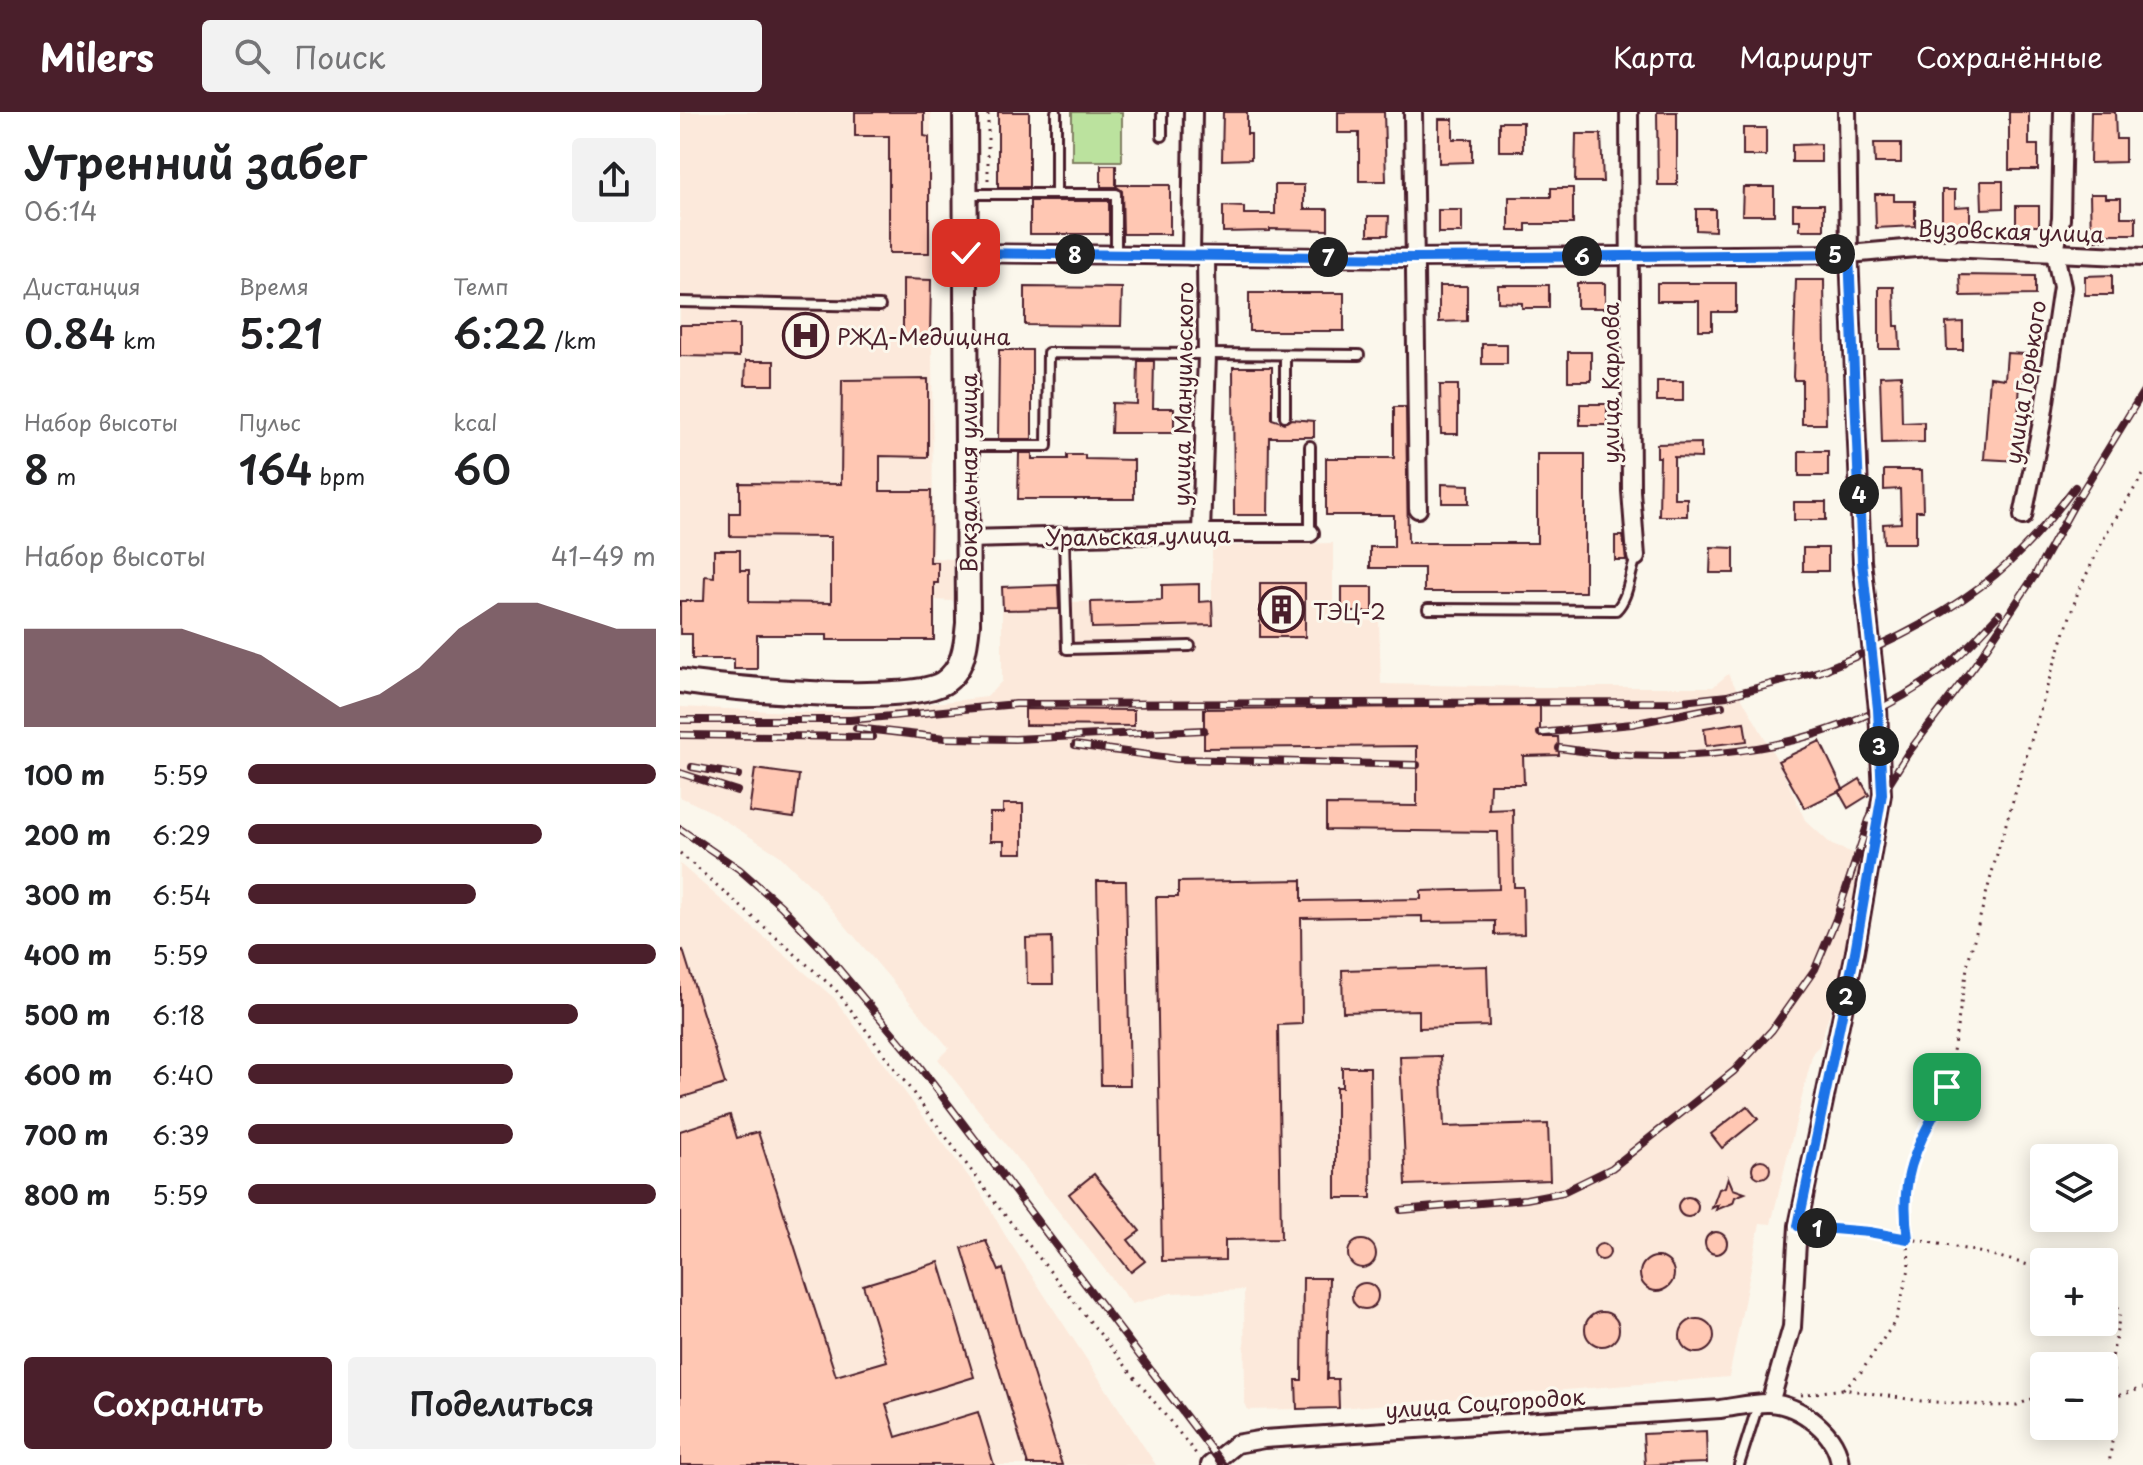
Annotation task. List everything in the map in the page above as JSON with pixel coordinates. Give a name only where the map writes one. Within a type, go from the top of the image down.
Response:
[{"type":"street","name":"Вокзальная улица","points":[[680,681],[719,688],[812,693],[902,692],[924,690],[944,683],[957,669],[966,650],[968,623],[966,253],[977,194],[965,112]]},
{"type":"street","name":"улица Мануильского","points":[[1193,112],[1198,256],[1207,355],[1201,533]]},
{"type":"street","points":[[1413,112],[1418,509]]},
{"type":"street","name":"улица Карлова","points":[[1629,112],[1631,491],[1636,557]]},
{"type":"street","points":[[1840,1465],[1839,1453],[1830,1437],[1812,1421],[1788,1408],[1764,1404],[1792,1327],[1798,1226],[1855,952],[1882,794],[1878,709],[1862,561],[1849,254],[1847,112]]},
{"type":"street","name":"улица Горького","points":[[2023,516],[2042,422],[2062,287],[2055,253],[2061,219],[2063,112]]},
{"type":"street","name":"Вузовская улица","points":[[966,253],[1414,258],[1849,254],[1927,247],[2143,257]]},
{"type":"street","name":"Уральская улица","points":[[966,539],[1310,533]]},
{"type":"street","name":"улица Соцгородок","points":[[1208,1465],[1236,1444],[1264,1439],[1764,1404]]},
{"type":"lane","points":[[1056,112],[1056,194]]},
{"type":"lane","points":[[1162,112],[1162,136]]},
{"type":"lane","points":[[977,194],[1116,194],[1116,255]]},
{"type":"lane","points":[[680,302],[880,306]]},
{"type":"lane","points":[[966,446],[1047,446],[1048,353],[1359,355]]},
{"type":"lane","points":[[1285,355],[1285,416]]},
{"type":"lane","points":[[1310,446],[1310,533]]},
{"type":"lane","points":[[1064,537],[1067,649],[1190,646]]},
{"type":"lane","points":[[1428,609],[1616,610],[1624,602],[1636,557]]},
{"type":"lane","points":[[1739,1465],[1764,1404]]},
{"type":"path","points":[[977,194],[988,112]]},
{"type":"path","points":[[1843,1389],[1861,1372],[1896,1320],[1909,1269],[1905,1186],[1913,1158],[1947,1087],[1968,962],[2046,690],[2078,592],[2107,532],[2143,475]]},
{"type":"path","points":[[680,853],[836,990],[1000,1209],[1208,1465]]},
{"type":"path","points":[[1798,1226],[1869,1232],[2030,1265]]},
{"type":"path","points":[[2118,1396],[2143,1388]]},
{"type":"path","points":[[1764,1404],[1843,1389],[1921,1401],[1994,1406],[2017,1405],[2030,1400]]},
{"type":"path","points":[[2109,1465],[2112,1440]]},
{"type":"shaded area","name":"РЖД-Медицина","points":[[680,112],[931,112],[933,558],[953,559],[953,601],[934,600],[934,640],[827,640],[826,635],[680,634]]},
{"type":"shaded area","name":"ТЭЦ-2","points":[[1333,543],[1333,619],[1379,621],[1381,684],[1713,687],[1728,674],[1778,761],[1805,820],[1832,845],[1864,857],[1850,951],[1819,1046],[1813,1052],[1771,1224],[1760,1223],[1729,1377],[1339,1408],[1248,1410],[1245,1403],[1244,1290],[1171,1293],[1132,1304],[938,1059],[949,1048],[815,890],[779,855],[708,810],[680,797],[680,707],[818,713],[987,697],[1002,681],[1002,587],[1058,585],[1059,602],[1066,602],[1162,600],[1199,584],[1199,602],[1212,601],[1212,546]]},
{"type":"shaded area","points":[[680,864],[834,998],[981,1193],[1005,1235],[1156,1465],[680,1465]]},
{"type":"green space","points":[[1072,112],[1122,112],[1122,161],[1072,161]]},
{"type":"building","points":[[855,112],[924,112],[924,136],[929,137],[929,253],[889,253],[889,136],[855,136]]},
{"type":"building","points":[[998,112],[1029,112],[1029,187],[998,187]]},
{"type":"building","points":[[1223,112],[1247,112],[1251,159],[1222,160]]},
{"type":"building","points":[[1338,112],[1384,112],[1386,181],[1359,181],[1359,133],[1338,133]]},
{"type":"building","points":[[1657,112],[1677,112],[1677,185],[1658,185]]},
{"type":"building","points":[[2009,112],[2029,112],[2029,145],[2038,145],[2038,170],[2009,170]]},
{"type":"building","points":[[2091,112],[2115,112],[2116,139],[2125,139],[2125,162],[2090,163]]},
{"type":"building","points":[[1439,119],[1453,119],[1453,139],[1472,139],[1472,162],[1439,163]]},
{"type":"building","points":[[1499,122],[1523,122],[1523,151],[1499,151]]},
{"type":"building","points":[[1743,128],[1766,128],[1766,156],[1743,156]]},
{"type":"building","points":[[1576,134],[1601,134],[1603,182],[1575,182]]},
{"type":"building","points":[[1874,143],[1901,143],[1901,163],[1875,163]]},
{"type":"building","points":[[1821,144],[1821,162],[1792,162],[1792,145]]},
{"type":"building","points":[[1101,165],[1116,165],[1116,185],[1170,185],[1170,234],[1123,234],[1122,191],[1117,187],[1101,187]]},
{"type":"building","points":[[1981,181],[2003,181],[2003,208],[1982,209]]},
{"type":"building","points":[[1275,185],[1304,185],[1304,209],[1328,209],[1328,230],[1223,232],[1223,206],[1244,207],[1244,214],[1275,214]]},
{"type":"building","points":[[1743,187],[1774,187],[1774,215],[1742,215]]},
{"type":"building","points":[[1551,188],[1573,188],[1573,224],[1526,224],[1526,231],[1509,231],[1509,197],[1551,197]]},
{"type":"building","points":[[1942,190],[1955,190],[1955,207],[1970,206],[1970,224],[1942,224]]},
{"type":"building","points":[[1875,194],[1894,194],[1894,201],[1915,201],[1915,226],[1876,228]]},
{"type":"building","points":[[2090,194],[2121,198],[2121,217],[2136,217],[2136,234],[2107,234],[2107,240],[2091,240]]},
{"type":"building","points":[[1030,201],[1109,201],[1109,234],[1030,234]]},
{"type":"building","points":[[1793,204],[1824,204],[1824,230],[1800,230],[1800,220],[1793,220]]},
{"type":"building","points":[[2016,206],[2039,206],[2039,226],[2016,226]]},
{"type":"building","points":[[1696,209],[1715,209],[1715,231],[1696,230]]},
{"type":"building","points":[[1438,210],[1462,210],[1462,233],[1438,233]]},
{"type":"building","points":[[1368,216],[1389,216],[1388,235],[1368,235]]},
{"type":"building","points":[[1960,275],[2035,276],[2035,295],[1961,296]]},
{"type":"building","points":[[2112,275],[2112,295],[2085,295],[2085,276]]},
{"type":"building","points":[[903,279],[931,280],[930,336],[903,336]]},
{"type":"building","points":[[1796,280],[1824,280],[1826,424],[1802,424],[1802,380],[1794,380],[1793,377]]},
{"type":"building","points":[[1577,283],[1605,283],[1605,308],[1577,308]]},
{"type":"building","points":[[1657,283],[1736,283],[1736,312],[1712,312],[1712,330],[1699,330],[1699,301],[1657,301]]},
{"type":"building","points":[[1498,285],[1549,285],[1549,308],[1522,308],[1522,303],[1498,302]]},
{"type":"building","points":[[1439,286],[1467,286],[1467,321],[1439,322]]},
{"type":"building","points":[[1025,287],[1122,288],[1121,326],[1025,325]]},
{"type":"building","points":[[1879,287],[1894,287],[1895,326],[1899,326],[1900,349],[1879,349]]},
{"type":"building","points":[[1249,293],[1344,293],[1344,331],[1249,331]]},
{"type":"building","points":[[1963,322],[1963,350],[1947,350],[1946,323]]},
{"type":"building","points":[[680,325],[739,325],[739,357],[680,356]]},
{"type":"building","points":[[1482,344],[1507,344],[1507,364],[1482,364]]},
{"type":"building","points":[[999,350],[1032,350],[1032,439],[998,439]]},
{"type":"building","points":[[1568,352],[1591,352],[1591,381],[1568,381]]},
{"type":"building","points":[[2007,353],[2025,354],[2023,381],[2020,381],[2019,461],[1984,459],[1990,377],[2005,379]]},
{"type":"building","points":[[746,361],[774,361],[774,385],[745,385]]},
{"type":"building","points":[[1138,361],[1154,361],[1153,408],[1174,408],[1174,433],[1111,433],[1112,403],[1137,404]]},
{"type":"building","points":[[1233,367],[1272,367],[1272,419],[1284,423],[1291,419],[1314,421],[1314,437],[1269,437],[1268,515],[1234,515]]},
{"type":"building","points":[[1901,375],[1902,423],[1924,422],[1924,442],[1882,443],[1880,376]]},
{"type":"building","points":[[928,379],[928,457],[880,456],[880,491],[931,491],[930,562],[938,562],[938,583],[934,583],[934,640],[827,640],[827,635],[757,635],[757,669],[734,669],[734,659],[692,659],[692,634],[680,634],[680,601],[704,601],[705,576],[714,577],[714,550],[740,550],[740,570],[749,570],[749,602],[831,603],[831,537],[730,536],[730,513],[740,513],[740,483],[841,484],[842,380]]},
{"type":"building","points":[[1657,381],[1683,381],[1683,401],[1657,401]]},
{"type":"building","points":[[1440,385],[1458,385],[1458,434],[1441,434]]},
{"type":"building","points":[[1580,404],[1607,404],[1607,425],[1580,425]]},
{"type":"building","points":[[1394,407],[1406,407],[1408,543],[1537,543],[1537,454],[1585,454],[1585,592],[1424,592],[1424,568],[1370,568],[1370,547],[1394,547],[1394,515],[1326,515],[1326,458],[1394,458]]},
{"type":"building","points":[[1701,443],[1701,458],[1674,457],[1674,498],[1687,498],[1687,516],[1659,516],[1660,457],[1657,457],[1657,444]]},
{"type":"building","points":[[1799,451],[1828,451],[1828,476],[1799,476]]},
{"type":"building","points":[[1019,453],[1032,453],[1032,459],[1067,459],[1067,455],[1085,455],[1085,459],[1134,460],[1134,499],[1018,499]]},
{"type":"building","points":[[1884,470],[1922,470],[1923,511],[1916,511],[1916,543],[1884,543],[1883,524],[1901,523],[1900,489],[1884,490]]},
{"type":"building","points":[[1442,484],[1469,485],[1469,503],[1442,503]]},
{"type":"building","points":[[1794,502],[1826,502],[1826,520],[1794,520]]},
{"type":"building","points":[[1615,536],[1623,536],[1626,560],[1615,560]]},
{"type":"building","points":[[1711,547],[1734,548],[1734,573],[1710,573]]},
{"type":"building","points":[[1803,548],[1828,548],[1828,571],[1803,571]]},
{"type":"building","name":"ТЭЦ-2","points":[[1260,583],[1305,583],[1305,637],[1260,637]]},
{"type":"building","points":[[1199,584],[1199,602],[1212,601],[1213,625],[1092,628],[1091,602],[1162,600],[1162,585]]},
{"type":"building","points":[[1058,585],[1059,609],[1003,610],[1002,587]]},
{"type":"building","points":[[1342,587],[1373,587],[1373,612],[1342,612]]},
{"type":"building","points":[[1540,706],[1540,737],[1558,737],[1559,755],[1523,756],[1524,784],[1490,784],[1489,810],[1513,809],[1514,887],[1523,887],[1524,934],[1495,935],[1495,921],[1422,922],[1422,916],[1301,918],[1302,1024],[1278,1025],[1281,1239],[1225,1240],[1225,1260],[1162,1261],[1156,897],[1178,897],[1178,882],[1302,880],[1302,901],[1421,899],[1421,891],[1499,889],[1498,832],[1326,830],[1326,805],[1417,806],[1417,746],[1204,748],[1204,709]]},
{"type":"building","points":[[1025,709],[1134,710],[1134,726],[1025,725]]},
{"type":"building","points":[[1744,722],[1747,741],[1706,746],[1704,728]]},
{"type":"building","points":[[1820,741],[1843,789],[1805,808],[1778,761]]},
{"type":"building","points":[[755,769],[799,775],[794,818],[749,812]]},
{"type":"building","points":[[1860,779],[1869,795],[1848,808],[1839,792]]},
{"type":"building","points":[[1003,804],[1023,804],[1023,853],[1004,853],[1004,841],[990,841],[990,813],[1003,813]]},
{"type":"building","points":[[1097,881],[1126,881],[1130,1085],[1101,1085]]},
{"type":"building","points":[[1052,937],[1053,984],[1027,984],[1026,938]]},
{"type":"building","points":[[683,950],[725,1084],[680,1098],[680,951]]},
{"type":"building","points":[[1487,966],[1489,1026],[1419,1028],[1419,1010],[1343,1012],[1342,970]]},
{"type":"building","points":[[1441,1056],[1444,1127],[1548,1124],[1550,1180],[1406,1185],[1400,1057]]},
{"type":"building","points":[[1342,1067],[1370,1067],[1371,1198],[1336,1198],[1336,1087],[1342,1087]]},
{"type":"building","points":[[1747,1106],[1758,1119],[1722,1148],[1711,1134]]},
{"type":"building","points":[[730,1115],[737,1138],[758,1132],[836,1376],[887,1361],[863,1285],[939,1262],[974,1377],[886,1404],[896,1437],[978,1412],[994,1465],[680,1465],[680,1131]]},
{"type":"building","points":[[1757,1160],[1765,1160],[1770,1169],[1768,1176],[1757,1178],[1752,1173],[1752,1165]]},
{"type":"building","points":[[1094,1174],[1140,1231],[1128,1240],[1145,1261],[1131,1272],[1069,1194]]},
{"type":"building","points":[[1728,1177],[1733,1189],[1745,1193],[1735,1197],[1733,1203],[1716,1210],[1718,1205],[1712,1208],[1719,1189],[1725,1187]]},
{"type":"building","points":[[1684,1197],[1692,1197],[1698,1207],[1692,1217],[1684,1217],[1678,1211],[1678,1203]]},
{"type":"building","points":[[1716,1232],[1724,1235],[1727,1243],[1724,1251],[1716,1254],[1708,1251],[1705,1243],[1708,1235]]},
{"type":"building","points":[[1362,1240],[1372,1244],[1376,1254],[1372,1264],[1362,1268],[1352,1264],[1348,1254],[1352,1244]]},
{"type":"building","points":[[986,1241],[999,1271],[1003,1269],[1062,1465],[1028,1465],[962,1248]]},
{"type":"building","points":[[1599,1244],[1605,1244],[1610,1252],[1608,1258],[1599,1260],[1594,1255],[1594,1249]]},
{"type":"building","points":[[1657,1257],[1669,1262],[1674,1274],[1669,1286],[1657,1291],[1645,1286],[1640,1274],[1645,1262]]},
{"type":"building","points":[[1303,1278],[1329,1278],[1327,1379],[1338,1379],[1339,1408],[1297,1409],[1296,1380],[1302,1380]]},
{"type":"building","points":[[1365,1283],[1375,1286],[1378,1296],[1375,1306],[1365,1309],[1355,1306],[1352,1296],[1355,1286]]},
{"type":"building","points":[[1602,1312],[1614,1317],[1619,1329],[1614,1341],[1602,1346],[1590,1341],[1585,1329],[1590,1317]]},
{"type":"building","points":[[1697,1319],[1709,1324],[1714,1336],[1709,1348],[1697,1353],[1685,1348],[1680,1336],[1685,1324]]},
{"type":"building","points":[[1706,1431],[1707,1463],[1645,1465],[1643,1434]]},
{"type":"railway","points":[[1401,1210],[1526,1199],[1563,1192],[1612,1168],[1734,1071],[1772,1030],[1815,969],[1836,919],[1869,820],[1882,794],[2035,575],[2143,392]]},
{"type":"railway","points":[[1816,673],[1902,635],[1962,600],[2019,552],[2075,487]]},
{"type":"railway","points":[[1559,748],[1609,754],[1709,754],[1759,748],[1807,736],[1855,720],[1900,698],[1950,664],[1999,614]]},
{"type":"railway","points":[[680,720],[850,720],[1016,704],[1674,702],[1727,696],[1827,669]]},
{"type":"railway","points":[[1540,733],[1632,724],[1722,706]]},
{"type":"railway","points":[[856,728],[945,738],[1015,739],[1204,730]]},
{"type":"railway","points":[[680,735],[872,737]]},
{"type":"railway","points":[[1075,745],[1177,759],[1417,765]]},
{"type":"railway","points":[[692,767],[738,775]]},
{"type":"railway","points":[[680,773],[737,791]]},
{"type":"railway","points":[[680,829],[739,869],[781,906],[821,948],[907,1050],[1223,1465]]},
{"type":"place","name":"РЖД-Медицина","points":[[806,335]]},
{"type":"place","name":"ТЭЦ-2","points":[[1282,610]]},
{"type":"route","points":[[966,253],[1414,258],[1849,254],[1862,561],[1878,709],[1882,794],[1855,952],[1798,1226],[1908,1239],[1905,1186],[1913,1158],[1947,1087]]}]
